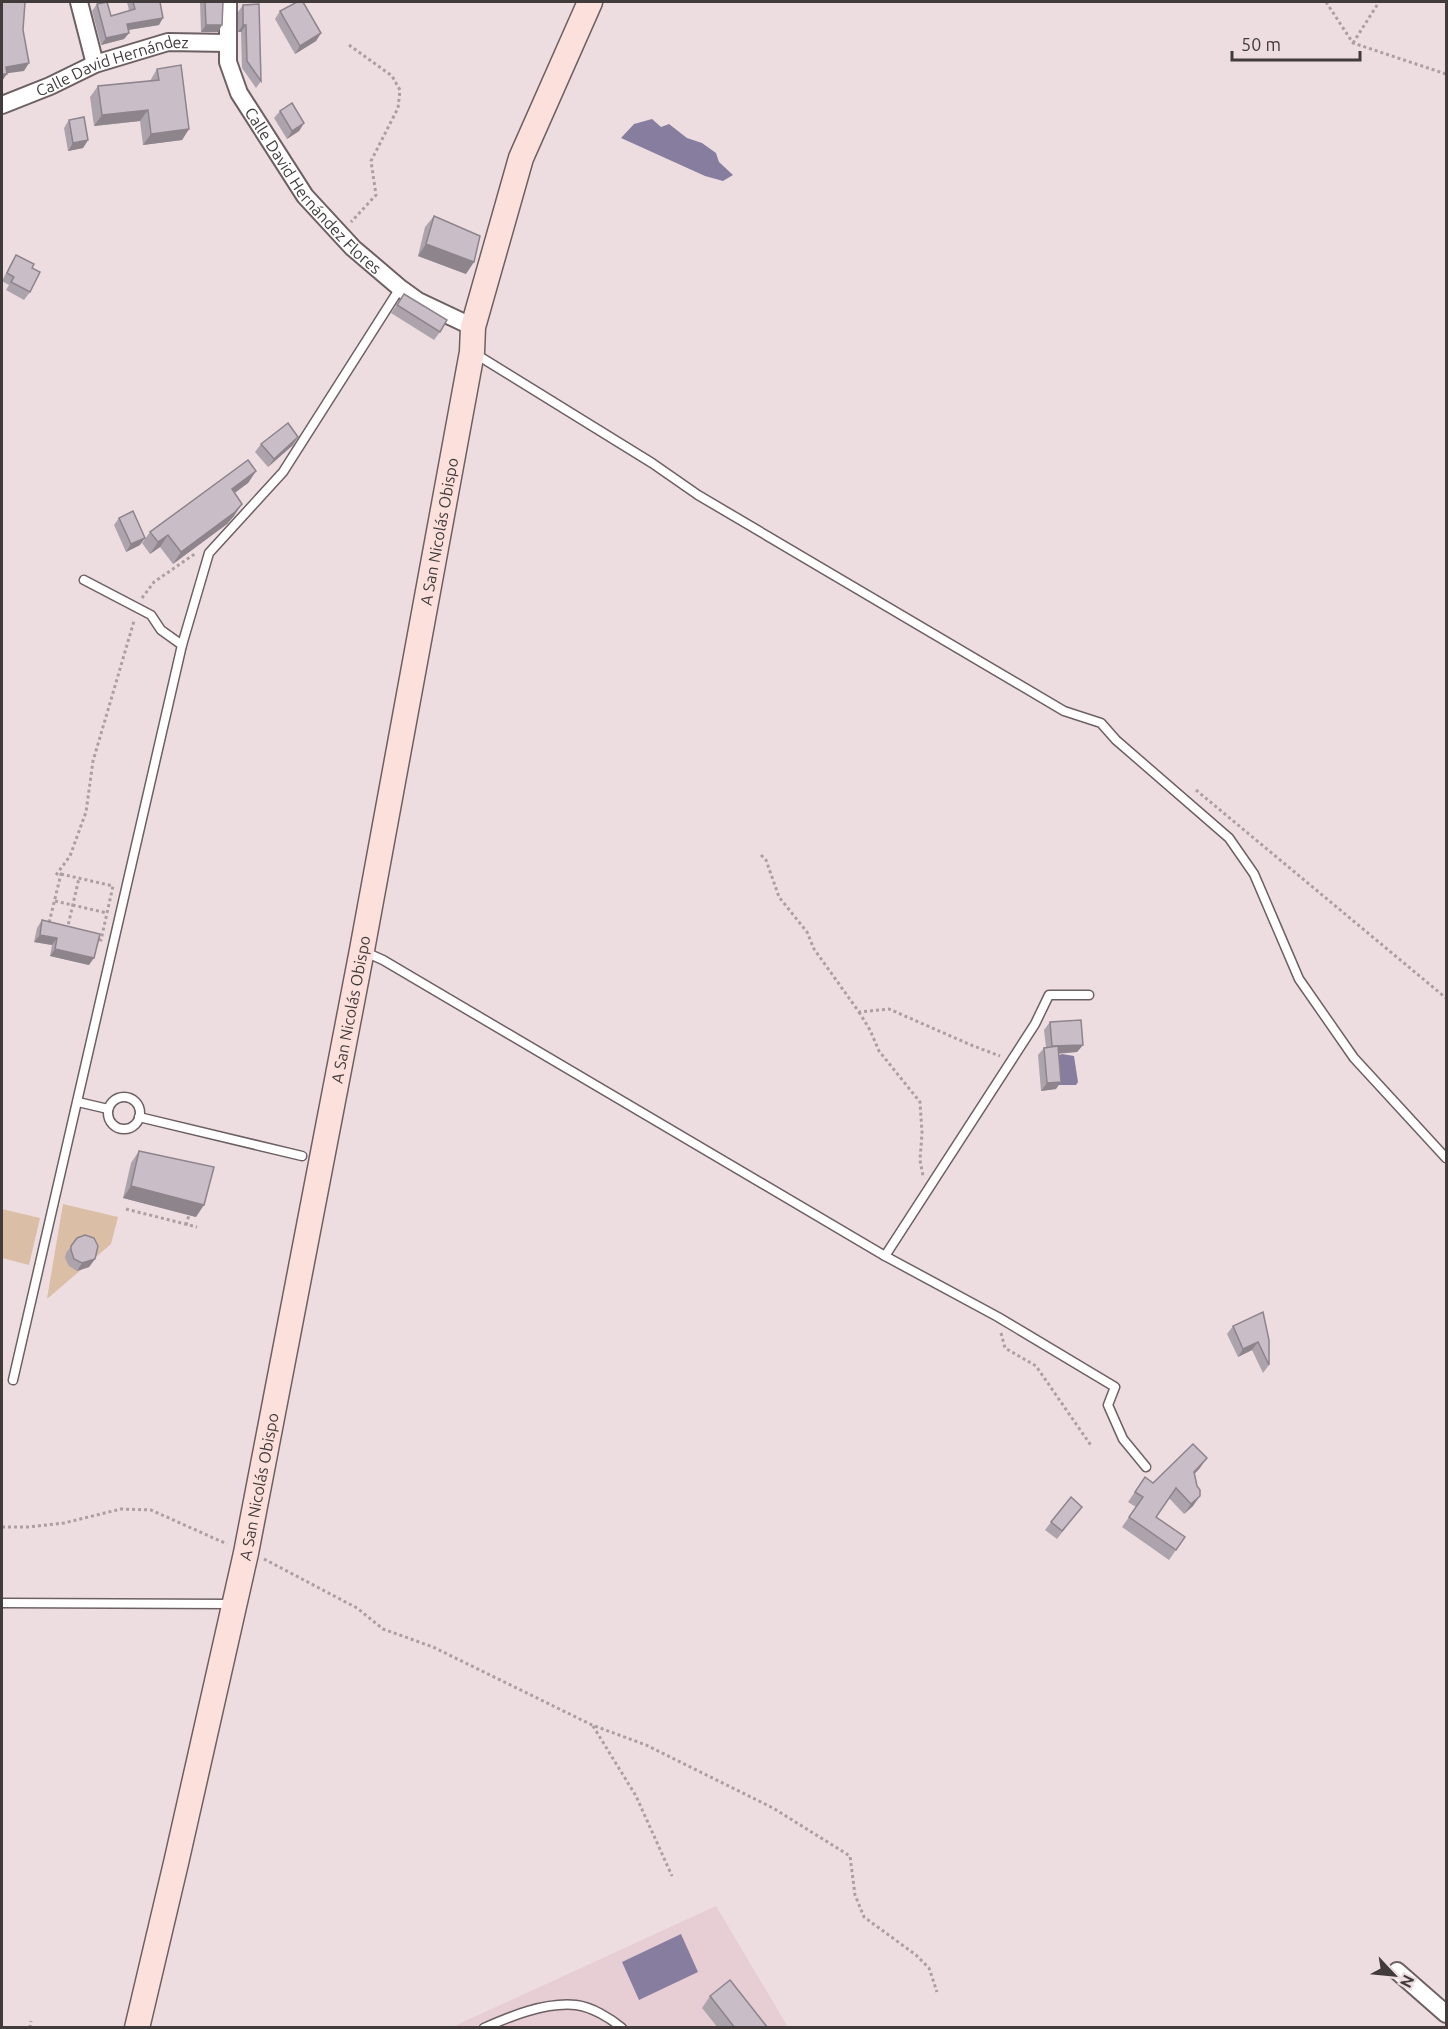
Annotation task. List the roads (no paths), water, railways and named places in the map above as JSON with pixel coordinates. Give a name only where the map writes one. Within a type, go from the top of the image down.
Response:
[{"type":"main road","name":"A San Nicolás Obispo","points":[[136,2028],[174,1873],[246,1552],[311,1158],[362,950],[472,351],[473,327],[521,158],[590,2]]},
{"type":"street","points":[[79,2],[95,64]]},
{"type":"street","name":"Calle David Hernández Flores","points":[[228,2],[228,62],[239,93],[305,196],[353,248],[400,288],[418,301],[473,327]]},
{"type":"street","name":"Calle David Hernández","points":[[2,105],[50,86],[95,64],[168,42],[228,43]]},
{"type":"street","points":[[1397,1971],[1446,2014]]},
{"type":"lane","points":[[13,1380],[182,645],[209,553],[284,472],[400,288]]},
{"type":"lane","points":[[472,351],[652,463],[698,495],[1064,711],[1101,723],[1116,740],[1229,838],[1254,874],[1299,979],[1354,1058],[1446,1158]]},
{"type":"lane","points":[[84,580],[151,615],[161,630],[182,645]]},
{"type":"lane","points":[[362,950],[393,966],[885,1256],[998,1317],[1115,1386],[1108,1405],[1123,1439],[1146,1467]]},
{"type":"lane","points":[[885,1256],[1035,1024],[1049,995],[1089,995]]},
{"type":"lane","points":[[126,1097],[135,1102],[139,1117],[133,1126],[118,1128],[110,1122],[108,1109],[116,1099],[126,1097]]},
{"type":"lane","points":[[78,1102],[108,1109]]},
{"type":"lane","points":[[139,1117],[311,1158]]},
{"type":"lane","points":[[2,1603],[235,1604]]},
{"type":"lane","points":[[484,2028],[512,2016],[547,2008],[578,2005],[609,2018],[622,2028]]}]
